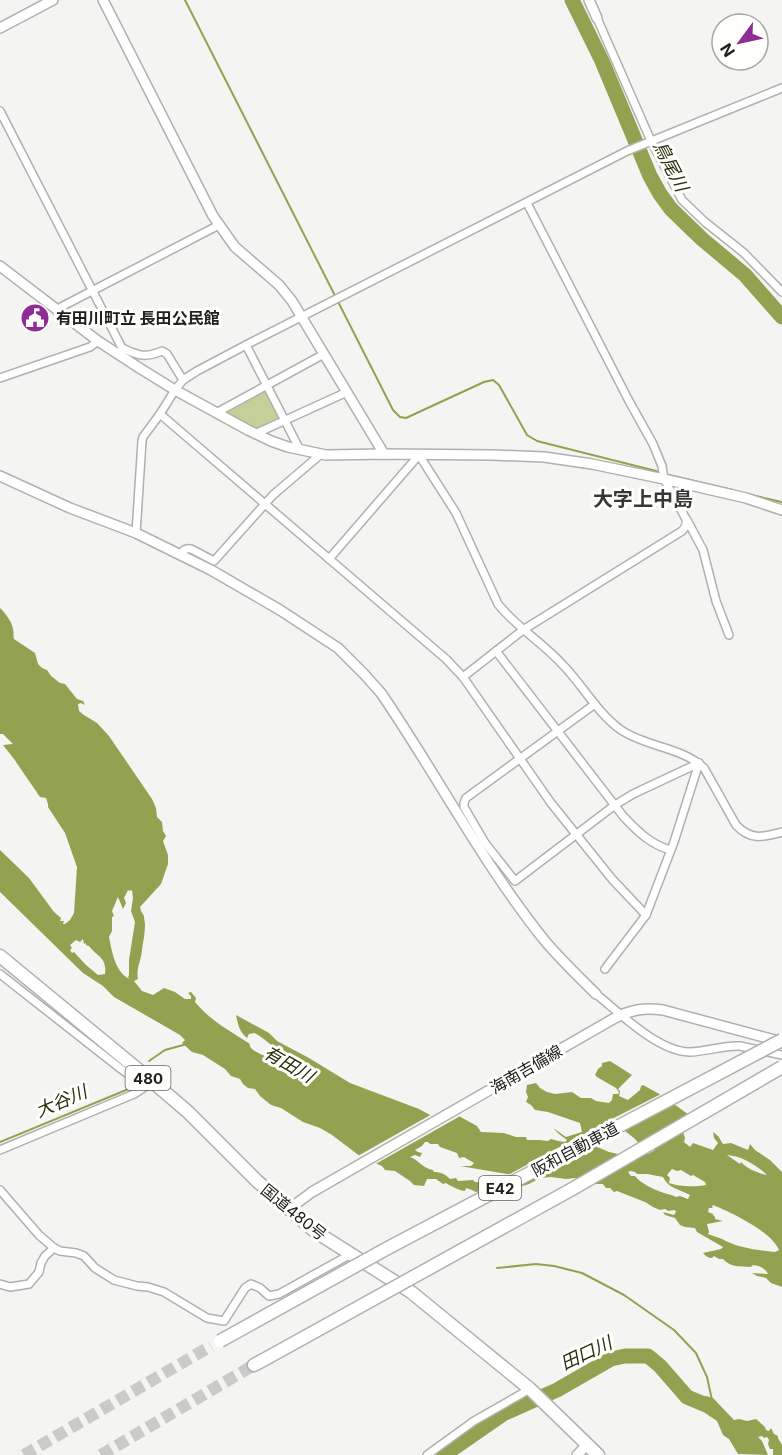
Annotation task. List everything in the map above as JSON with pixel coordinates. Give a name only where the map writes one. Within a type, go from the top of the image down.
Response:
[{"type":"highway","name":"国道480号","points":[[1,957],[188,1112],[257,1181],[316,1232],[411,1292],[531,1390],[598,1455]]},
{"type":"highway","name":"阪和自動車道","points":[[216,1344],[386,1249],[782,1041]]},
{"type":"highway","name":"阪和自動車道","points":[[254,1365],[574,1188],[782,1067]]},
{"type":"street","points":[[0,28],[53,0]]},
{"type":"street","points":[[103,0],[213,216],[235,247],[284,291],[302,316],[384,454]]},
{"type":"street","points":[[588,0],[649,142],[682,200],[744,253],[782,292]]},
{"type":"street","points":[[136,533],[143,437],[183,380],[196,371],[627,151],[782,88]]},
{"type":"street","points":[[0,111],[93,291],[121,352]]},
{"type":"street","points":[[527,203],[653,444],[662,466],[664,479],[703,550],[716,601],[729,635]]},
{"type":"street","points":[[57,310],[219,225]]},
{"type":"street","points":[[0,266],[98,341],[121,352],[175,390],[271,441],[326,455],[544,457],[664,479],[746,498],[782,510]]},
{"type":"street","points":[[0,378],[90,346],[98,341]]},
{"type":"street","points":[[246,345],[300,450]]},
{"type":"street","points":[[121,352],[146,356],[162,351],[167,354],[183,380]]},
{"type":"street","points":[[216,413],[324,354]]},
{"type":"street","points":[[255,434],[347,392]]},
{"type":"street","points":[[160,414],[464,676],[551,803],[635,905],[646,915]]},
{"type":"street","points":[[180,555],[183,550],[190,549],[214,561],[285,484],[321,454]]},
{"type":"street","points":[[329,559],[419,455]]},
{"type":"street","points":[[419,455],[456,513],[498,604],[508,616],[562,664],[616,726],[642,741],[699,763],[740,830],[757,837],[782,832]]},
{"type":"street","points":[[0,476],[70,508],[136,533],[211,570],[280,610],[325,639],[351,660],[373,683],[481,845],[513,898],[567,966],[617,1017],[677,1049],[693,1052],[740,1046],[782,1056]]},
{"type":"street","points":[[464,676],[522,630],[682,531],[686,527],[686,519]]},
{"type":"street","points":[[496,651],[615,805],[652,843],[670,850]]},
{"type":"street","points":[[595,704],[471,794],[464,802],[464,807],[481,845],[515,881],[615,805],[699,763]]},
{"type":"street","points":[[605,969],[646,915],[699,763]]},
{"type":"street","points":[[0,974],[132,1077],[151,1083]]},
{"type":"street","name":"海南吉備線","points":[[289,1209],[312,1192],[617,1017],[637,1009],[663,1010],[782,1041]]},
{"type":"street","points":[[0,1150],[134,1094],[151,1083]]},
{"type":"street","points":[[0,1190],[54,1248],[84,1256],[95,1268],[114,1280],[164,1292],[207,1318],[224,1321],[245,1288],[251,1284],[269,1296],[279,1294],[351,1254]]},
{"type":"street","points":[[0,1284],[9,1287],[29,1284],[39,1272],[45,1256],[54,1248]]},
{"type":"street","points":[[427,1455],[474,1421],[531,1390]]},
{"type":"street","points":[[577,1455],[588,1444]]},
{"type":"shaded area","points":[[266,388],[282,419],[256,431],[222,412]]},
{"type":"shaded area","points":[[0,608],[11,624],[14,639],[35,653],[38,664],[42,668],[60,683],[65,684],[77,699],[83,701],[85,705],[78,704],[79,711],[97,723],[109,736],[152,799],[157,817],[162,822],[166,836],[163,841],[168,855],[168,864],[161,884],[140,907],[144,916],[145,931],[138,979],[134,981],[142,991],[153,995],[164,988],[185,999],[191,999],[188,993],[191,992],[196,998],[195,1002],[213,1020],[249,1043],[255,1051],[277,1062],[296,1069],[258,1035],[249,1034],[247,1038],[239,1028],[236,1015],[350,1083],[430,1115],[455,1114],[477,1126],[481,1132],[504,1133],[526,1137],[527,1140],[548,1141],[551,1139],[565,1142],[567,1140],[553,1128],[566,1137],[582,1132],[580,1123],[535,1110],[526,1102],[527,1085],[536,1083],[547,1092],[555,1094],[572,1092],[581,1098],[609,1103],[613,1094],[619,1092],[595,1075],[602,1063],[610,1061],[632,1075],[618,1089],[620,1091],[619,1096],[628,1100],[643,1085],[689,1115],[683,1132],[684,1142],[690,1147],[693,1143],[713,1150],[718,1143],[713,1132],[723,1144],[731,1143],[748,1150],[750,1144],[782,1172],[782,1287],[752,1273],[768,1274],[760,1267],[736,1266],[714,1256],[712,1258],[706,1256],[703,1253],[723,1247],[697,1232],[695,1228],[680,1225],[675,1218],[663,1212],[674,1215],[675,1210],[660,1210],[617,1191],[614,1192],[603,1184],[592,1184],[576,1178],[540,1178],[529,1184],[502,1192],[482,1195],[466,1188],[463,1191],[436,1179],[427,1179],[424,1186],[414,1185],[395,1171],[385,1170],[382,1166],[361,1157],[320,1128],[271,1105],[255,1089],[248,1088],[240,1079],[231,1076],[225,1069],[203,1055],[192,1052],[182,1043],[185,1040],[180,1035],[114,997],[103,986],[83,973],[0,892],[0,850],[29,878],[61,918],[60,921],[64,921],[63,924],[65,924],[74,913],[77,867],[65,833],[48,807],[46,798],[40,797],[3,745],[13,744],[3,734],[0,734]],"holes":[[[128,890],[132,890],[131,911],[135,922],[129,960],[129,979],[117,966],[109,937],[114,916],[112,911],[118,897],[123,909],[126,903],[124,898]],[[83,939],[84,944],[86,943],[101,958],[105,974],[98,975],[74,952],[72,953],[70,945],[76,940],[80,942]],[[600,1124],[625,1131],[641,1146],[655,1150],[648,1154],[609,1152],[593,1145],[596,1128]],[[425,1142],[438,1144],[440,1147],[457,1153],[459,1158],[464,1157],[474,1163],[471,1166],[460,1166],[513,1175],[504,1180],[491,1182],[450,1179],[426,1168],[410,1157],[415,1155],[420,1157],[422,1153],[415,1150]],[[727,1155],[749,1162],[767,1175],[746,1167],[741,1162],[740,1164]],[[672,1169],[681,1170],[705,1182],[706,1185],[678,1185],[669,1183],[670,1178],[667,1175]],[[628,1172],[663,1177],[671,1186],[690,1195],[688,1199],[676,1197],[654,1189],[635,1176],[631,1176]],[[713,1205],[729,1212],[759,1229],[775,1243],[779,1250],[775,1252],[734,1245],[708,1234],[707,1224],[723,1221],[715,1219],[713,1214],[708,1212],[709,1208],[713,1208]]]},
{"type":"shaded area","points":[[706,1396],[713,1398],[734,1420],[756,1419],[766,1430],[769,1431],[771,1428],[782,1445],[782,1455],[773,1455],[773,1449],[770,1449],[768,1444],[769,1440],[762,1436],[758,1437],[768,1455],[738,1454],[729,1439],[723,1435],[717,1421],[705,1413],[706,1409],[700,1410],[692,1403]]},
{"type":"pier","points":[[663,1093],[675,1102],[607,1129],[600,1127],[595,1134],[481,1198],[473,1194],[606,1122]]},
{"type":"pier","points":[[455,1111],[462,1115],[372,1166],[356,1157],[434,1113]]},
{"type":"waterway","points":[[185,0],[393,410],[400,417],[406,418],[493,380],[499,385],[527,435],[537,441],[660,472]]},
{"type":"waterway","name":"鳥尾川","points":[[572,0],[602,61],[650,176],[660,194],[671,209],[702,239],[745,275],[782,317]]},
{"type":"waterway","points":[[665,474],[733,490]]},
{"type":"waterway","points":[[747,494],[782,502]]},
{"type":"waterway","name":"大谷川","points":[[149,1061],[165,1050],[187,1044]]},
{"type":"waterway","name":"大谷川","points":[[0,1142],[131,1088],[133,1085]]},
{"type":"waterway","points":[[497,1268],[536,1264],[554,1266],[582,1273],[624,1295],[674,1330],[696,1353],[707,1377],[712,1400]]},
{"type":"waterway","name":"田口川","points":[[444,1455],[503,1414],[557,1390],[611,1359],[625,1356],[648,1356],[660,1366],[687,1397],[711,1407]]},
{"type":"tunnel","points":[[24,1455],[211,1346]]},
{"type":"tunnel","points":[[101,1455],[254,1365]]},
{"type":"place","name":"有田川町立 長田公民館","points":[[35,318]]},
{"type":"district","name":"大字上中島","points":[[643,499]]},
{"type":"water label","name":"有田川","points":[[289,1064]]}]
